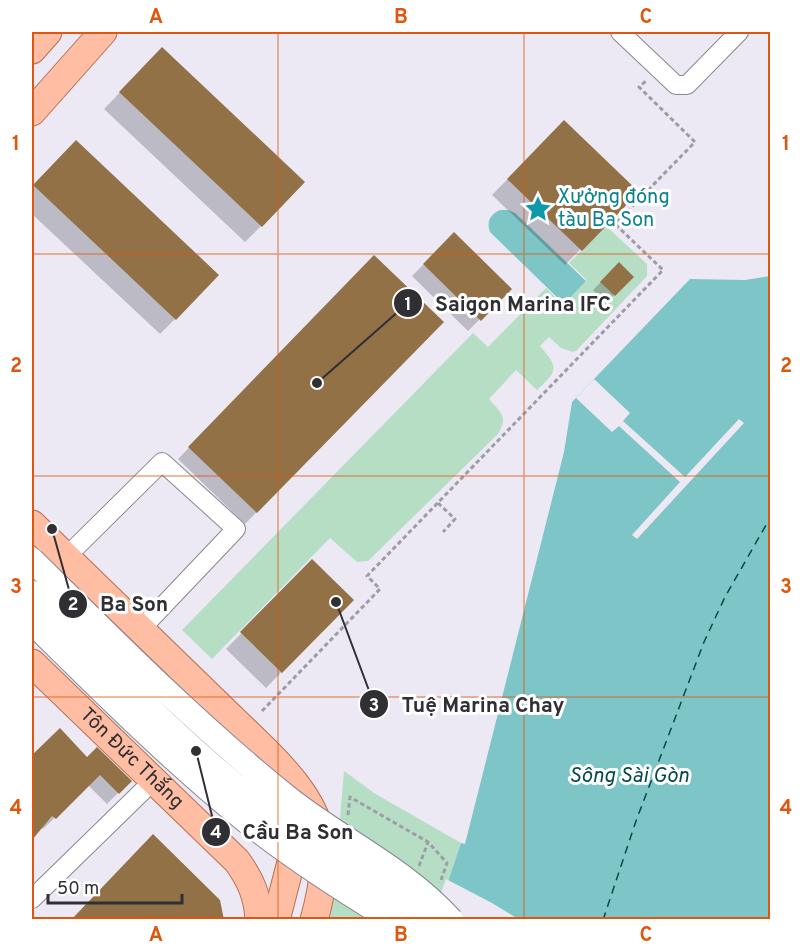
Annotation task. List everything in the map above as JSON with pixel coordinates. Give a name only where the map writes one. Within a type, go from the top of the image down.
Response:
[{"type":"main road","points":[[32,50],[48,32]]},
{"type":"main road","points":[[32,112],[103,32]]},
{"type":"main road","points":[[32,524],[289,773],[302,790],[314,810],[321,832],[324,857],[323,883],[314,920]]},
{"type":"main road","points":[[32,560],[187,712],[240,758],[291,800],[409,880],[452,920]]},
{"type":"main road","points":[[32,593],[173,729],[258,803],[353,871],[432,920]]},
{"type":"main road","points":[[32,622],[158,745],[220,799],[292,855],[392,920]]},
{"type":"main road","name":"Tôn Đức Thắng","points":[[32,663],[237,861],[255,891],[259,920]]},
{"type":"main road","points":[[160,788],[188,794],[212,781],[231,757],[236,744],[237,722]]},
{"type":"main road","points":[[262,747],[277,776],[290,818],[291,862],[276,920]]},
{"type":"street","points":[[620,32],[676,85],[682,87],[687,85],[739,32]]},
{"type":"street","points":[[66,557],[162,462],[236,529],[141,630]]},
{"type":"street","points":[[32,899],[160,788]]},
{"type":"path","points":[[262,711],[380,589],[367,576],[663,270],[615,224],[695,142],[639,87],[659,69]]},
{"type":"path","points":[[438,503],[455,519],[443,532]]},
{"type":"path","points":[[350,796],[428,842],[447,863],[439,885]]},
{"type":"shaded area","points":[[606,226],[647,264],[647,276],[577,350],[573,352],[561,348],[549,337],[540,346],[554,369],[537,390],[516,370],[489,399],[503,418],[498,434],[368,561],[357,562],[330,538],[212,659],[182,630],[473,333],[488,347],[546,288],[563,305],[587,280],[569,263]]},
{"type":"shaded area","points":[[344,771],[374,793],[461,843],[435,919],[320,920],[336,865]]},
{"type":"water","points":[[500,210],[515,213],[586,281],[564,304],[490,232],[490,218]]},
{"type":"water","name":"Sông Sài Gòn","points":[[770,276],[770,919],[435,920],[461,843],[465,844],[564,452],[572,402],[690,279],[745,280]]},
{"type":"pier","points":[[594,379],[630,413],[623,421],[685,477],[739,419],[744,423],[637,539],[632,535],[680,482],[619,426],[612,432],[576,398]]},
{"type":"pier","points":[[446,879],[492,903],[520,920],[432,919]]},
{"type":"building","points":[[162,47],[305,182],[262,227],[119,92]]},
{"type":"building","points":[[564,120],[639,192],[582,251],[507,179]]},
{"type":"building","points":[[76,140],[219,275],[176,320],[33,185]]},
{"type":"building","points":[[454,232],[512,289],[481,321],[423,264]]},
{"type":"building","points":[[374,255],[444,322],[257,513],[188,447]]},
{"type":"building","points":[[619,262],[634,277],[615,296],[600,282]]},
{"type":"building","points":[[312,559],[354,600],[282,673],[240,632]]},
{"type":"building","points":[[60,728],[87,757],[97,747],[132,781],[119,794],[100,775],[56,819],[52,816],[32,840],[32,755]]},
{"type":"building","points":[[153,834],[220,900],[224,920],[71,920]]},
{"type":"ferry route","points":[[603,920],[636,821],[704,642],[725,597],[770,518]]},
{"type":"place","name":"Xưởng đóng tàu Ba Son","points":[[538,209]]},
{"type":"place","name":"Saigon Marina IFC","points":[[317,383]]},
{"type":"place","name":"Ba Son","points":[[52,529]]},
{"type":"place","name":"Tuệ Marina Chay","points":[[336,602]]},
{"type":"place","name":"Cầu Ba Son","points":[[196,751]]}]
